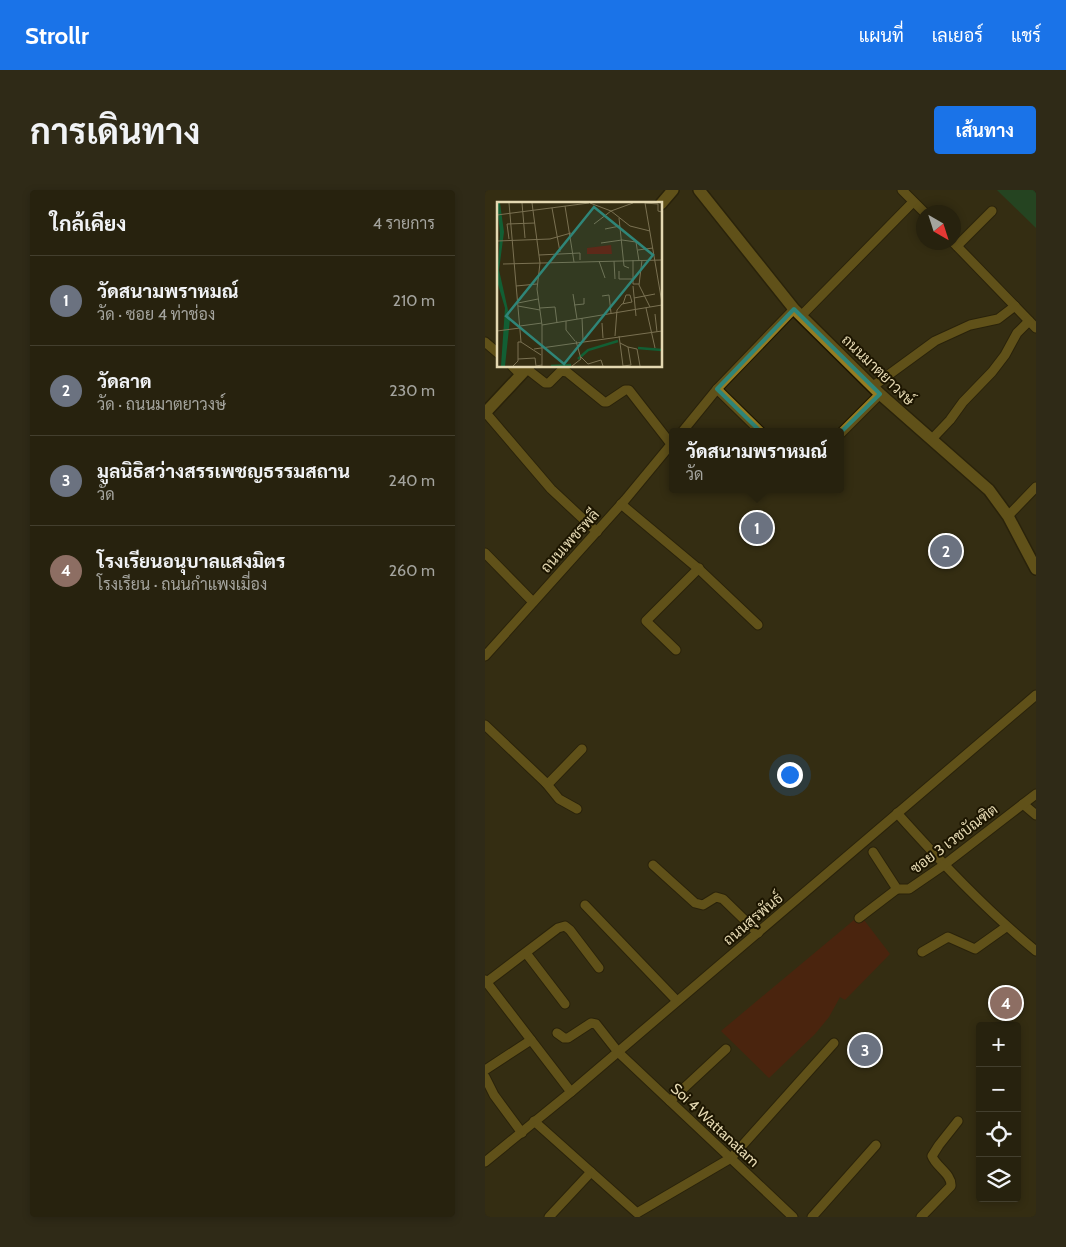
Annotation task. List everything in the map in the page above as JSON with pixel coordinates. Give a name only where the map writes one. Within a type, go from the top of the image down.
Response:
[{"type":"street","points":[[663,202],[673,190]]},
{"type":"street","name":"ถนนมาตยาวงษ์","points":[[699,190],[797,312],[876,391],[989,490],[1008,516],[1036,569]]},
{"type":"street","points":[[903,190],[916,205]]},
{"type":"street","points":[[684,428],[717,389],[913,202]]},
{"type":"street","points":[[961,239],[992,211]]},
{"type":"street","points":[[961,250],[1036,328]]},
{"type":"street","points":[[844,429],[876,391],[935,341],[970,325],[998,319],[1015,306]]},
{"type":"street","points":[[931,440],[950,420],[963,402],[992,372],[1005,355],[1017,334],[1029,320]]},
{"type":"street","points":[[485,342],[497,352]]},
{"type":"street","points":[[597,532],[551,489],[485,413],[526,370],[545,383],[549,383],[561,372],[567,372],[604,402],[625,390],[629,390],[669,439]]},
{"type":"street","points":[[717,389],[757,428]]},
{"type":"street","name":"ถนนเพชรพลี","points":[[485,656],[597,532],[669,447]]},
{"type":"street","points":[[1008,516],[1036,487]]},
{"type":"street","points":[[621,504],[699,568],[758,625]]},
{"type":"street","points":[[485,554],[533,602]]},
{"type":"street","points":[[676,650],[646,621],[699,568]]},
{"type":"street","name":"ถนนสุรพันธ์","points":[[485,1162],[571,1092],[1036,695]]},
{"type":"street","points":[[485,725],[546,783],[559,799],[577,809]]},
{"type":"street","points":[[546,783],[549,783],[582,748]]},
{"type":"street","name":"ซอย 3 เวชบัณฑิต","points":[[873,852],[897,889],[909,889],[944,865],[1036,794]]},
{"type":"street","points":[[1023,804],[1036,815]]},
{"type":"street","points":[[897,813],[944,865],[1006,927],[1036,951]]},
{"type":"street","points":[[653,865],[695,902],[703,905],[715,897],[723,899],[758,933]]},
{"type":"street","points":[[859,918],[897,889]]},
{"type":"street","points":[[585,905],[677,1001]]},
{"type":"street","points":[[571,1092],[486,981],[558,928],[565,926],[571,930],[599,968]]},
{"type":"street","points":[[921,952],[948,937],[975,949],[1006,927]]},
{"type":"street","points":[[525,954],[565,1004]]},
{"type":"street","name":"Soi 4 Wattanatam","points":[[557,1033],[567,1038],[575,1035],[591,1022],[594,1022],[618,1052],[793,1217]]},
{"type":"street","points":[[485,1070],[531,1040]]},
{"type":"street","points":[[534,1121],[637,1213],[731,1158],[834,1043]]},
{"type":"street","points":[[670,1101],[726,1049]]},
{"type":"street","points":[[485,1077],[494,1095],[522,1133]]},
{"type":"street","points":[[921,1217],[951,1186],[950,1179],[935,1162],[933,1156],[939,1145],[958,1121]]},
{"type":"street","points":[[812,1217],[876,1145]]},
{"type":"street","points":[[549,1217],[591,1172]]},
{"type":"highlighted area","points":[[794,309],[880,394],[801,471],[717,389]]},
{"type":"shaded area","points":[[997,190],[1036,190],[1036,228],[1000,193]]},
{"type":"shaded area","points":[[854,920],[864,920],[890,954],[845,1000],[840,997],[829,1017],[815,1034],[769,1078],[721,1031]]},
{"type":"place","name":"วัดสนามพราหมณ์","points":[[757,528]]},
{"type":"place","name":"วัดลาด","points":[[946,551]]},
{"type":"place","name":"โรงเรียนอนุบาลแสงมิตร","points":[[1006,1003]]},
{"type":"place","name":"มูลนิธิสว่างสรรเพชญธรรมสถาน","points":[[865,1050]]}]
